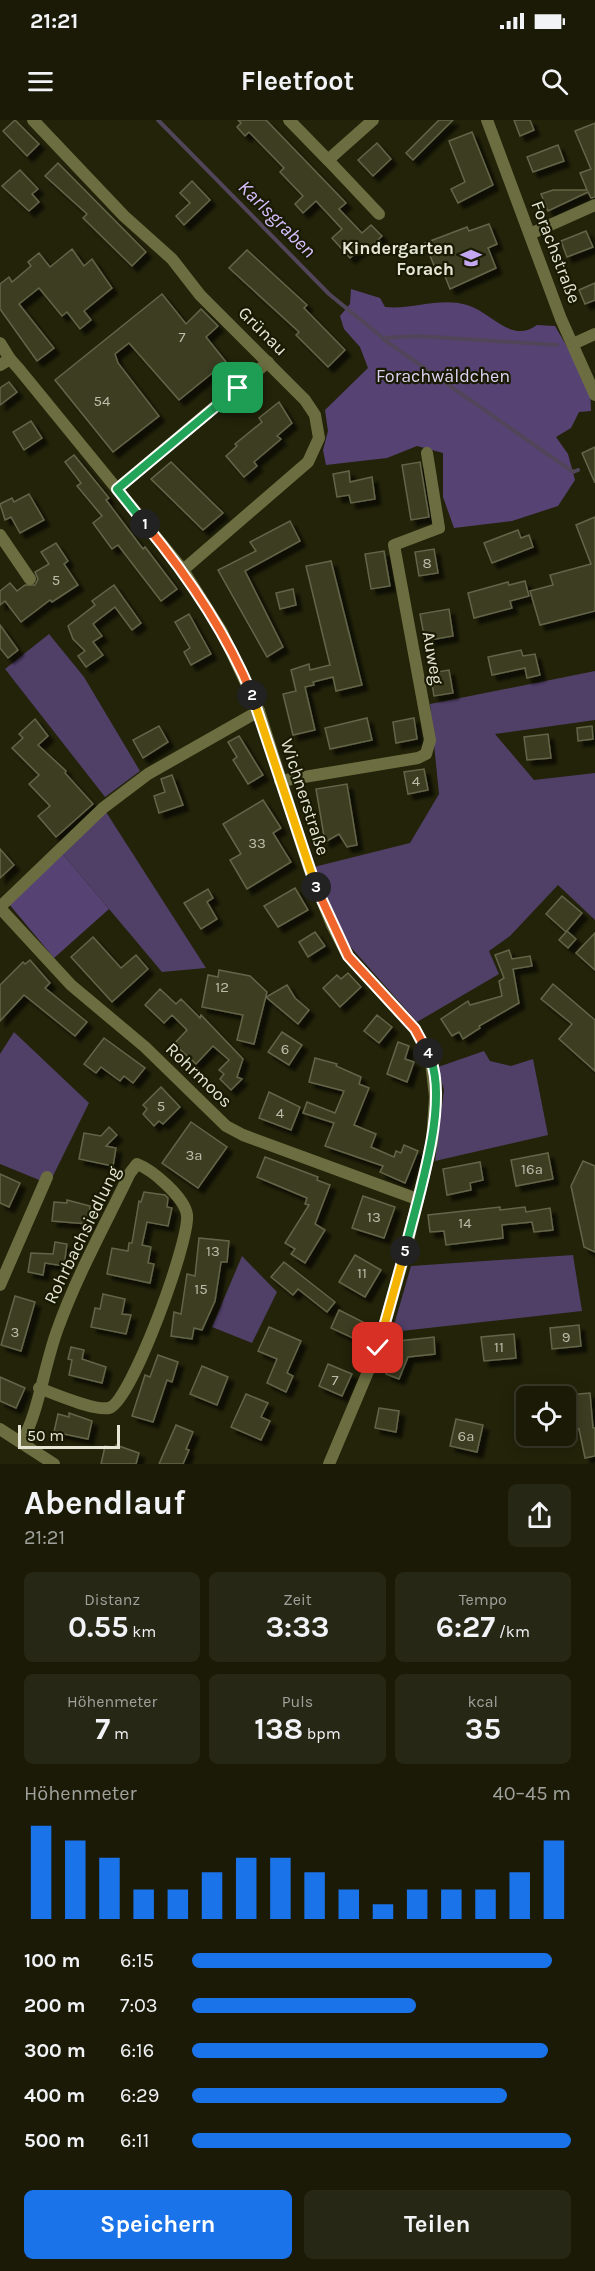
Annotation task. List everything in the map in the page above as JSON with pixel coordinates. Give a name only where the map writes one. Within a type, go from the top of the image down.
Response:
[{"type":"street","name":"Grünau","points":[[33,120],[124,216],[172,258],[200,295],[305,400],[315,415],[319,438],[308,462],[183,570]]},
{"type":"street","points":[[289,120],[379,214]]},
{"type":"street","points":[[328,160],[373,120]]},
{"type":"street","name":"Forachstraße","points":[[487,120],[573,344],[595,395]]},
{"type":"street","points":[[530,234],[595,205]]},
{"type":"street","points":[[573,344],[595,334]]},
{"type":"street","name":"Wichnerstraße","points":[[0,343],[5,362],[117,489],[183,570],[222,632],[259,711],[319,898],[332,926],[348,956],[415,1029],[431,1061],[435,1097],[432,1142],[378,1348],[329,1464]]},
{"type":"street","points":[[117,489],[268,362]]},
{"type":"street","name":"Auweg","points":[[280,781],[418,758],[426,754],[430,740],[394,545],[439,528],[427,453]]},
{"type":"street","points":[[0,535],[30,579]]},
{"type":"street","points":[[0,907],[103,808],[139,780],[259,711]]},
{"type":"street","name":"Rohrmoos","points":[[0,907],[71,985],[136,1040],[226,1126],[243,1135],[417,1199]]},
{"type":"street","name":"Rohrbachsiedlung","points":[[22,1442],[27,1432],[39,1388],[58,1328],[72,1294],[130,1173],[138,1164],[148,1168],[182,1203],[187,1216],[184,1240],[154,1331],[128,1385],[119,1401],[111,1407],[101,1409],[39,1388]]},
{"type":"street","points":[[0,1285],[47,1177]]},
{"type":"street","points":[[0,1429],[54,1464]]},
{"type":"shaded area","points":[[49,634],[84,677],[140,771],[105,797],[5,669]]},
{"type":"shaded area","points":[[595,671],[595,720],[495,734],[534,780],[595,773],[595,920],[558,885],[510,936],[489,951],[499,974],[417,1022],[348,944],[314,867],[410,843],[439,794],[430,704]]},
{"type":"shaded area","points":[[106,812],[206,968],[162,972],[62,853]]},
{"type":"shaded area","points":[[14,1032],[89,1103],[49,1184],[0,1164],[0,1054]]},
{"type":"shaded area","points":[[484,1051],[490,1061],[511,1066],[533,1059],[548,1135],[435,1161],[444,1090],[438,1067]]},
{"type":"shaded area","points":[[573,1255],[582,1311],[392,1332],[411,1266]]},
{"type":"shaded area","points":[[242,1256],[277,1292],[252,1343],[212,1327]]},
{"type":"green space","name":"Forachwäldchen","points":[[351,289],[380,298],[385,307],[457,303],[476,309],[510,329],[519,331],[528,330],[537,325],[555,326],[590,386],[591,411],[579,412],[571,428],[556,437],[568,454],[575,480],[558,506],[512,521],[454,528],[443,497],[443,453],[417,446],[387,458],[326,465],[323,450],[328,431],[325,410],[368,368],[360,347],[344,329],[340,316],[350,304]]},
{"type":"green space","points":[[62,853],[109,909],[54,958],[9,904]]},
{"type":"building","points":[[15,120],[39,144],[27,156],[3,131]]},
{"type":"building","points":[[238,120],[266,120],[346,203],[339,209],[362,233],[371,225],[382,236],[370,248],[366,244],[350,258],[332,238],[342,229],[316,201],[303,213],[295,204],[303,196],[280,172],[284,168],[249,132],[245,136],[237,127],[241,123]]},
{"type":"building","points":[[439,120],[453,120],[413,160],[406,153]]},
{"type":"building","points":[[514,120],[530,120],[534,130],[520,136]]},
{"type":"building","points":[[595,123],[595,197],[591,198],[588,192],[548,211],[541,194],[553,190],[587,190],[580,173],[591,169],[575,131]]},
{"type":"building","points":[[472,132],[493,185],[458,203],[451,189],[465,182],[449,141]]},
{"type":"building","points":[[377,143],[391,159],[373,176],[358,160]]},
{"type":"building","points":[[558,145],[564,161],[533,172],[527,157]]},
{"type":"building","points":[[58,163],[146,252],[132,266],[83,218],[87,214],[45,176]]},
{"type":"building","points":[[20,170],[38,189],[32,194],[39,202],[29,211],[2,186]]},
{"type":"building","points":[[192,181],[210,200],[184,225],[176,216],[190,203],[180,193]]},
{"type":"building","points":[[489,224],[497,244],[488,248],[496,268],[450,289],[441,266],[435,268],[425,243],[467,227],[469,231]]},
{"type":"building","points":[[586,231],[593,247],[567,257],[561,241]]},
{"type":"building","points":[[72,249],[84,266],[92,259],[112,288],[84,311],[91,320],[80,329],[67,312],[62,316],[39,288],[19,304],[54,348],[37,361],[0,309],[0,284],[9,277],[12,282],[31,266],[28,262],[39,253],[50,267]]},
{"type":"building","points":[[247,250],[307,305],[304,308],[345,350],[328,367],[296,335],[299,332],[229,268]]},
{"type":"building","points":[[595,283],[595,300],[585,304],[579,290]]},
{"type":"building","points":[[162,294],[186,324],[201,309],[218,326],[206,337],[226,362],[179,400],[129,343],[115,354],[118,363],[159,416],[113,452],[55,380]]},
{"type":"building","points":[[9,382],[17,392],[0,405],[0,388]]},
{"type":"building","points":[[279,402],[292,423],[277,436],[281,439],[254,462],[257,466],[244,477],[226,456],[237,446],[235,444],[262,422],[259,418]]},
{"type":"building","points":[[31,421],[42,438],[24,450],[13,432]]},
{"type":"building","points":[[595,447],[595,483],[582,453]]},
{"type":"building","points":[[74,455],[109,498],[106,500],[143,549],[145,547],[177,589],[161,601],[118,545],[112,549],[93,523],[102,516],[77,486],[81,483],[65,462]]},
{"type":"building","points":[[171,462],[223,513],[203,530],[151,479]]},
{"type":"building","points":[[420,462],[429,517],[411,520],[402,465]]},
{"type":"building","points":[[349,471],[350,482],[372,477],[375,499],[351,503],[349,495],[337,497],[333,474]]},
{"type":"building","points":[[29,494],[44,520],[20,533],[11,517],[5,520],[0,504],[12,498],[14,502]]},
{"type":"building","points":[[595,517],[595,611],[540,625],[530,591],[553,585],[550,575],[591,564],[576,525]]},
{"type":"building","points":[[290,521],[300,541],[245,571],[283,647],[267,657],[218,570],[256,551],[250,542]]},
{"type":"building","points":[[518,530],[521,538],[529,535],[533,547],[492,563],[484,543]]},
{"type":"building","points":[[56,543],[68,561],[64,564],[78,585],[52,602],[50,600],[21,622],[5,601],[0,605],[0,591],[10,583],[17,591],[25,585],[35,585],[38,579],[35,572],[49,564],[41,552]]},
{"type":"building","points":[[434,549],[438,573],[419,576],[415,552]]},
{"type":"building","points":[[384,551],[390,586],[371,589],[365,554]]},
{"type":"building","points":[[331,561],[362,685],[336,691],[333,677],[313,682],[314,685],[305,687],[315,730],[293,735],[283,694],[296,691],[291,670],[309,664],[310,670],[330,665],[306,566]]},
{"type":"building","points":[[525,581],[529,596],[510,601],[512,608],[474,618],[468,593],[508,582],[509,585]]},
{"type":"building","points":[[114,585],[141,623],[132,630],[115,607],[93,624],[102,636],[93,642],[103,655],[86,667],[78,656],[85,651],[73,639],[68,626],[95,605],[92,601]]},
{"type":"building","points":[[293,589],[296,605],[280,609],[276,593]]},
{"type":"building","points":[[449,609],[453,636],[425,641],[420,614]]},
{"type":"building","points":[[189,614],[211,654],[191,665],[184,652],[190,648],[175,622]]},
{"type":"building","points":[[0,625],[18,650],[8,658],[0,648]]},
{"type":"building","points":[[521,650],[523,656],[535,654],[540,675],[527,678],[525,668],[492,675],[488,657]]},
{"type":"building","points":[[449,670],[453,693],[434,696],[430,673]]},
{"type":"building","points":[[367,718],[372,740],[330,749],[325,728]]},
{"type":"building","points":[[414,718],[417,739],[396,743],[393,722]]},
{"type":"building","points":[[35,719],[48,736],[38,745],[66,771],[65,773],[93,804],[56,837],[38,816],[50,806],[29,784],[39,775],[12,748],[23,738],[19,734]]},
{"type":"building","points":[[159,726],[168,742],[143,758],[133,740]]},
{"type":"building","points":[[592,726],[593,739],[578,741],[577,728]]},
{"type":"building","points":[[548,734],[551,758],[527,760],[524,737]]},
{"type":"building","points":[[239,736],[263,775],[248,784],[233,760],[237,757],[228,742]]},
{"type":"building","points":[[424,769],[428,790],[408,794],[404,772]]},
{"type":"building","points":[[172,775],[183,805],[159,813],[154,796],[165,792],[161,779]]},
{"type":"building","points":[[347,784],[357,845],[347,847],[339,834],[325,842],[316,789]]},
{"type":"building","points":[[263,800],[281,828],[273,833],[291,862],[247,889],[230,860],[241,854],[223,824]]},
{"type":"building","points":[[0,849],[14,865],[0,878]]},
{"type":"building","points":[[295,888],[308,910],[278,927],[264,906]]},
{"type":"building","points":[[208,889],[213,898],[207,902],[217,919],[201,929],[184,903]]},
{"type":"building","points":[[562,896],[582,913],[566,932],[546,914]]},
{"type":"building","points":[[567,931],[576,939],[568,948],[559,940]]},
{"type":"building","points":[[315,932],[325,946],[308,957],[299,942]]},
{"type":"building","points":[[595,933],[595,970],[576,953]]},
{"type":"building","points":[[93,937],[121,968],[136,955],[148,969],[112,1002],[71,957]]},
{"type":"building","points":[[509,950],[512,959],[530,956],[532,966],[513,969],[519,1003],[479,1026],[480,1028],[463,1039],[459,1032],[452,1036],[441,1019],[468,1001],[470,1005],[502,996],[499,981],[504,978],[495,955]]},
{"type":"building","points":[[30,960],[50,983],[45,988],[87,1022],[75,1036],[24,995],[0,1021],[0,985],[23,962],[25,964]]},
{"type":"building","points":[[219,970],[250,976],[267,992],[254,1044],[237,1040],[243,1015],[202,1007],[208,975],[218,977]]},
{"type":"building","points":[[348,973],[361,987],[340,1007],[323,988],[337,975],[341,979]]},
{"type":"building","points":[[553,984],[595,1020],[595,1071],[559,1039],[572,1024],[541,999]]},
{"type":"building","points":[[287,985],[295,998],[309,1010],[298,1024],[266,997]]},
{"type":"building","points":[[160,989],[176,1004],[181,999],[200,1018],[201,1015],[243,1059],[237,1077],[242,1079],[231,1090],[220,1079],[224,1074],[219,1070],[229,1060],[213,1046],[196,1064],[174,1044],[187,1030],[172,1015],[164,1023],[145,1005]]},
{"type":"building","points":[[377,1015],[392,1027],[379,1043],[364,1031]]},
{"type":"building","points":[[282,1032],[302,1045],[289,1065],[268,1052]]},
{"type":"building","points":[[104,1038],[145,1068],[133,1083],[124,1076],[120,1081],[101,1067],[96,1073],[84,1064]]},
{"type":"building","points":[[398,1042],[409,1046],[405,1059],[414,1062],[407,1082],[387,1074]]},
{"type":"building","points":[[315,1058],[337,1064],[336,1066],[361,1077],[359,1084],[369,1088],[354,1125],[376,1134],[371,1147],[394,1157],[396,1151],[401,1153],[404,1145],[418,1151],[405,1183],[380,1172],[383,1166],[325,1146],[334,1123],[303,1113],[307,1102],[335,1113],[344,1091],[309,1082]]},
{"type":"building","points":[[161,1087],[180,1107],[163,1124],[159,1121],[154,1126],[143,1114],[147,1109],[143,1105]]},
{"type":"building","points":[[269,1092],[300,1107],[291,1130],[259,1118]]},
{"type":"building","points":[[191,1122],[227,1147],[198,1188],[162,1163]]},
{"type":"building","points":[[109,1127],[117,1135],[106,1146],[116,1148],[113,1166],[79,1159],[84,1133],[101,1136]]},
{"type":"building","points":[[548,1153],[553,1179],[516,1186],[511,1160]]},
{"type":"building","points":[[265,1157],[318,1177],[317,1180],[330,1185],[315,1224],[325,1230],[305,1263],[291,1254],[295,1249],[285,1243],[309,1205],[305,1204],[307,1198],[257,1177]]},
{"type":"building","points":[[583,1161],[595,1166],[595,1252],[584,1247],[571,1186]]},
{"type":"building","points":[[480,1162],[483,1180],[470,1183],[471,1190],[447,1195],[443,1169]]},
{"type":"building","points":[[0,1174],[20,1183],[9,1207],[0,1203]]},
{"type":"building","points":[[144,1192],[165,1195],[168,1198],[167,1207],[172,1208],[168,1226],[147,1222],[142,1245],[151,1247],[148,1263],[154,1264],[150,1283],[107,1274],[112,1248],[128,1251],[129,1243],[132,1243],[139,1201],[141,1202]]},
{"type":"building","points":[[363,1196],[395,1207],[384,1238],[352,1228]]},
{"type":"building","points":[[67,1200],[90,1206],[88,1224],[52,1221],[54,1202],[67,1203]]},
{"type":"building","points":[[500,1207],[500,1210],[525,1207],[526,1212],[550,1208],[553,1230],[534,1232],[532,1222],[502,1225],[503,1238],[446,1245],[444,1231],[430,1232],[428,1215]]},
{"type":"building","points":[[199,1238],[229,1241],[227,1262],[221,1262],[215,1301],[202,1330],[194,1328],[192,1339],[171,1336],[174,1312],[181,1314],[187,1274],[195,1276]]},
{"type":"building","points":[[55,1242],[67,1244],[64,1266],[45,1263],[43,1275],[28,1272],[31,1253],[53,1254]]},
{"type":"building","points":[[355,1255],[381,1270],[365,1297],[339,1282]]},
{"type":"building","points":[[284,1262],[335,1302],[327,1312],[298,1289],[293,1295],[271,1277]]},
{"type":"building","points":[[103,1294],[125,1299],[122,1314],[131,1315],[126,1334],[91,1327],[95,1308],[100,1309]]},
{"type":"building","points":[[15,1296],[35,1302],[21,1351],[1,1345]]},
{"type":"building","points":[[339,1310],[363,1322],[355,1339],[331,1328]]},
{"type":"building","points":[[579,1325],[581,1346],[552,1349],[550,1328]]},
{"type":"building","points":[[269,1327],[301,1341],[287,1373],[293,1376],[286,1392],[267,1383],[277,1359],[258,1351]]},
{"type":"building","points":[[514,1334],[516,1358],[484,1361],[481,1337]]},
{"type":"building","points":[[434,1337],[435,1354],[408,1357],[399,1379],[386,1374],[393,1357],[399,1359],[398,1341]]},
{"type":"building","points":[[71,1347],[84,1350],[82,1359],[106,1367],[102,1383],[69,1375],[72,1360],[68,1359]]},
{"type":"building","points":[[158,1355],[178,1362],[172,1382],[167,1380],[153,1422],[132,1416],[145,1375],[150,1377]]},
{"type":"building","points":[[328,1364],[352,1374],[342,1396],[319,1386]]},
{"type":"building","points":[[202,1366],[228,1377],[217,1405],[190,1394]]},
{"type":"building","points":[[0,1377],[25,1388],[16,1408],[0,1401]]},
{"type":"building","points":[[590,1393],[593,1428],[595,1428],[595,1456],[585,1458],[579,1429],[576,1430],[576,1394]]},
{"type":"building","points":[[246,1394],[268,1403],[261,1417],[270,1421],[261,1440],[231,1427]]},
{"type":"building","points":[[379,1408],[399,1411],[396,1432],[375,1428]]},
{"type":"building","points":[[69,1413],[92,1421],[88,1439],[54,1432],[58,1414],[69,1417]]},
{"type":"building","points":[[456,1419],[483,1425],[477,1452],[450,1446]]},
{"type":"building","points":[[176,1425],[193,1432],[183,1464],[159,1464]]},
{"type":"building","points":[[116,1445],[139,1453],[136,1464],[101,1464],[105,1446],[116,1448]]},
{"type":"waterway","name":"Karlsgraben","points":[[158,120],[329,294],[383,338],[417,336],[557,345]]},
{"type":"waterway","points":[[383,339],[573,472],[578,470]]},
{"type":"place","name":"Kindergarten Forach","points":[[471,258]]},
{"type":"route","points":[[238,388],[117,489],[183,570],[222,632],[259,711],[319,898],[332,926],[348,956],[415,1029],[431,1061],[435,1097],[432,1142],[405,1253],[378,1348]]}]
